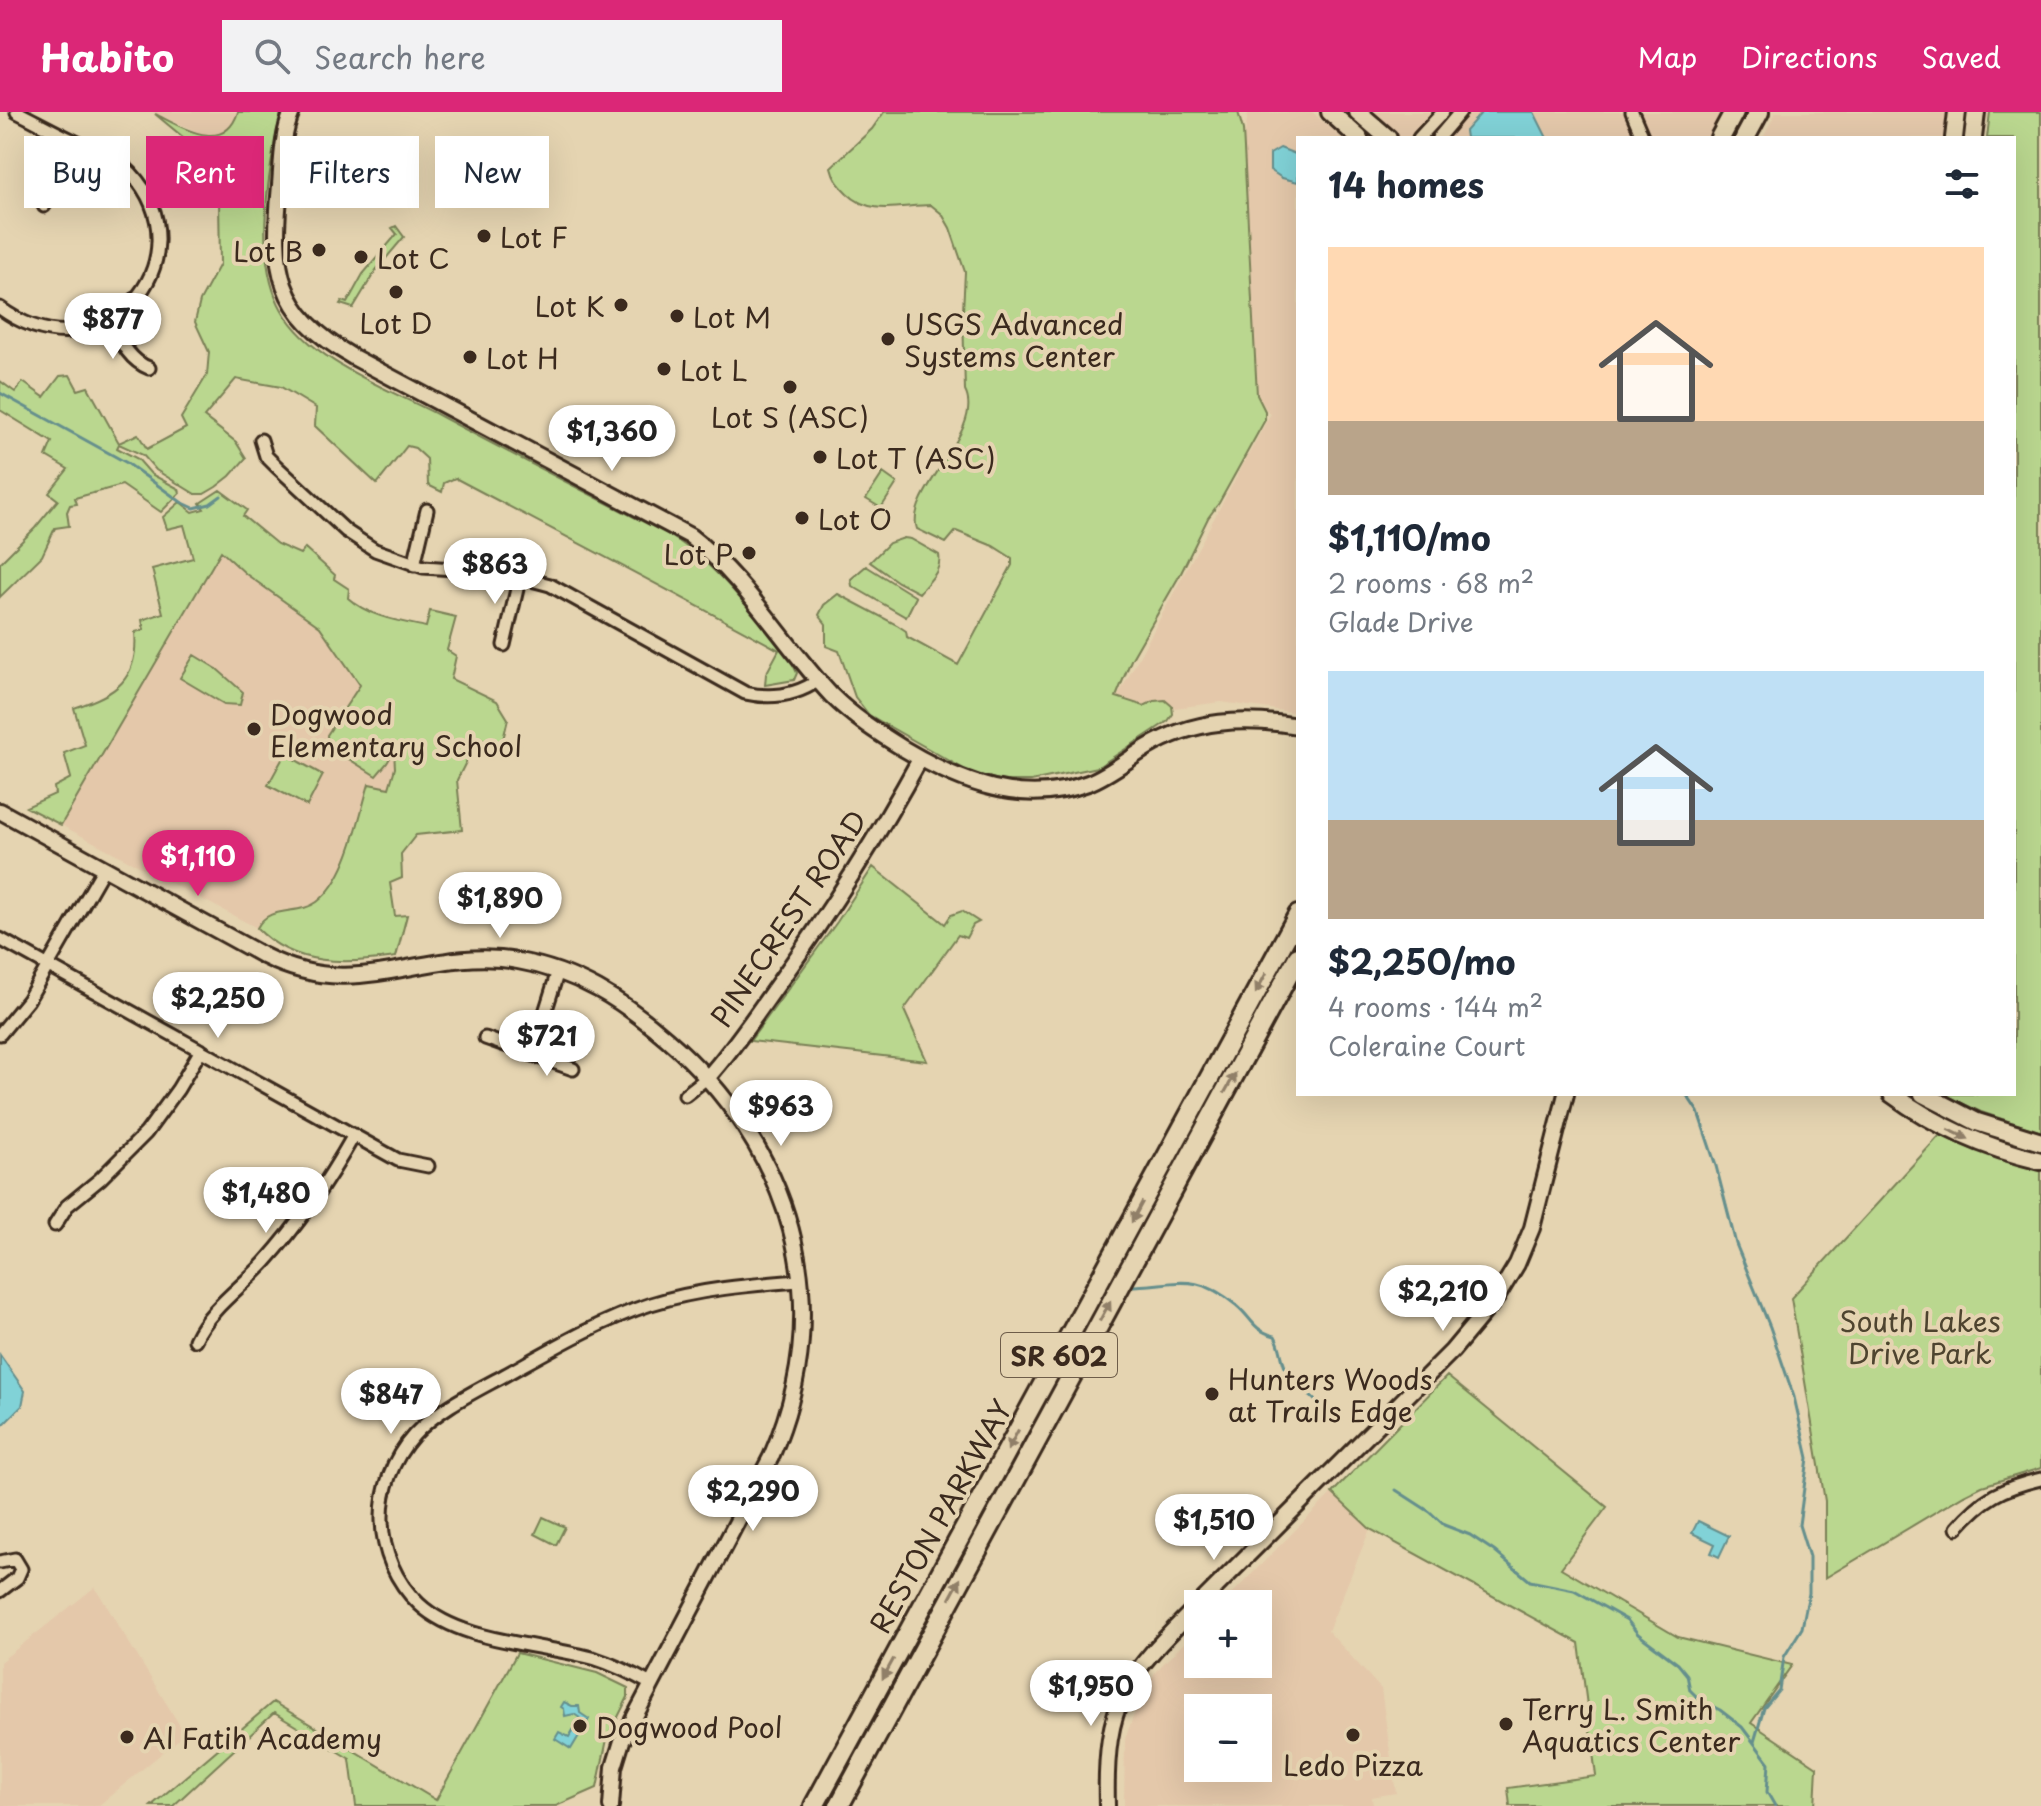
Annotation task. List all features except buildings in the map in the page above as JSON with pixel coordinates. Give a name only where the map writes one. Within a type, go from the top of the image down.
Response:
[{"type":"main road","points":[[1330,112],[1357,136]]},
{"type":"main road","points":[[1358,112],[1386,136]]},
{"type":"main road","points":[[1721,136],[1734,112]]},
{"type":"main road","points":[[1746,136],[1759,112]]},
{"type":"main road","points":[[1954,136],[1957,112]]},
{"type":"main road","points":[[1973,136],[1976,112]]},
{"type":"main road","name":"RESTON PARKWAY","points":[[814,1806],[1296,919]]},
{"type":"main road","name":"RESTON PARKWAY","points":[[839,1806],[1296,961]]},
{"type":"main road","points":[[1895,1096],[1932,1121],[1968,1139],[2041,1161]]},
{"type":"main road","points":[[1927,1096],[1977,1122],[2041,1142]]},
{"type":"street","points":[[17,112],[63,136]]},
{"type":"street","points":[[292,112],[284,139],[276,254],[289,296],[310,326],[326,341],[353,357],[690,536],[726,567],[819,680],[851,713],[920,759],[984,787],[1015,793],[1050,792],[1093,781],[1152,745],[1191,727],[1245,720],[1296,726]]},
{"type":"street","points":[[1421,136],[1443,112]]},
{"type":"street","points":[[1440,136],[1460,112]]},
{"type":"street","points":[[1632,112],[1642,136]]},
{"type":"street","points":[[0,308],[30,326],[57,333],[86,330],[110,320],[140,294],[150,277],[156,251],[156,220],[145,193],[130,174]]},
{"type":"street","points":[[110,320],[130,355],[137,363],[149,368]]},
{"type":"street","points":[[261,440],[270,460],[346,531],[375,550],[414,565],[520,576],[572,595],[745,693],[785,694],[806,688],[819,680]]},
{"type":"street","points":[[414,565],[427,510]]},
{"type":"street","points":[[504,645],[520,576]]},
{"type":"street","name":"PINECREST ROAD","points":[[685,1095],[708,1077],[835,905],[877,838],[920,759]]},
{"type":"street","points":[[0,811],[275,962],[310,974],[362,977],[449,961],[483,959],[520,962],[558,971],[589,983],[621,1001],[665,1037],[708,1077],[744,1123],[770,1170],[790,1226],[800,1281],[799,1359],[792,1396],[781,1431],[753,1492],[620,1747],[612,1778],[611,1806]]},
{"type":"street","points":[[0,1034],[28,1000],[104,868]]},
{"type":"street","points":[[0,939],[398,1160],[428,1166]]},
{"type":"street","points":[[532,1054],[558,971]]},
{"type":"street","points":[[485,1038],[573,1069]]},
{"type":"street","points":[[55,1225],[67,1206],[100,1179],[146,1133],[201,1050]]},
{"type":"street","points":[[1212,1590],[1452,1351],[1497,1297],[1517,1264],[1537,1214],[1566,1096]]},
{"type":"street","points":[[195,1340],[208,1316],[262,1265],[292,1231],[354,1135]]},
{"type":"street","points":[[651,1684],[598,1660],[470,1632],[430,1613],[397,1576],[385,1547],[382,1504],[390,1472],[404,1447],[437,1415],[593,1327],[653,1304],[693,1293],[800,1281]]},
{"type":"street","points":[[1957,1528],[1980,1504],[1998,1492],[2041,1479]]},
{"type":"street","points":[[0,1562],[15,1559],[21,1569],[17,1578],[0,1591]]},
{"type":"street","points":[[1107,1806],[1108,1745],[1120,1699],[1138,1667],[1184,1619]]},
{"type":"shaded area","points":[[152,112],[238,112],[235,123],[220,135],[205,135]]},
{"type":"shaded area","points":[[1312,112],[1340,136],[1296,136],[1296,713],[1221,702],[1144,712],[1117,698],[1270,415],[1258,395],[1243,147],[1248,113]]},
{"type":"shaded area","points":[[1370,112],[1722,112],[1708,136],[1397,136]]},
{"type":"shaded area","points":[[1776,112],[1950,112],[1947,136],[1764,136]]},
{"type":"shaded area","name":"Dogwood Elementary School","points":[[220,551],[246,574],[320,627],[360,685],[394,749],[395,768],[389,789],[369,784],[341,873],[320,899],[309,907],[278,911],[261,919],[257,928],[61,825]]},
{"type":"shaded area","points":[[1332,1493],[1370,1529],[1328,1631],[1381,1689],[1396,1793],[1372,1797],[1373,1806],[1124,1806],[1125,1739],[1141,1696],[1156,1671],[1184,1643],[1184,1678],[1272,1678],[1272,1590],[1236,1590]]},
{"type":"shaded area","points":[[95,1587],[185,1734],[98,1806],[0,1806],[0,1662]]},
{"type":"green space","points":[[238,112],[281,112],[268,186],[265,239],[273,289],[295,329],[332,360],[354,373],[687,547],[734,591],[790,658],[797,673],[794,680],[765,685],[766,674],[779,650],[698,606],[455,478],[444,483],[442,492],[428,485],[427,459],[415,448],[407,446],[377,484],[315,426],[316,408],[281,387],[236,379],[204,417],[236,442],[246,458],[230,476],[204,494],[195,494],[156,470],[143,455],[119,444],[117,448],[138,459],[151,474],[179,489],[180,493],[161,512],[122,485],[75,498],[77,504],[70,505],[67,512],[69,526],[55,528],[42,556],[0,597],[0,563],[58,500],[49,493],[68,469],[46,456],[52,442],[0,410],[0,381],[15,392],[23,382],[44,397],[60,376],[70,375],[78,390],[88,387],[119,443],[138,434],[147,449],[186,428],[181,418],[207,375],[209,352],[195,322],[200,301],[220,264],[219,208],[264,208],[264,136],[182,136],[155,114],[201,134],[213,135],[232,125]]},
{"type":"green space","points":[[884,112],[1238,112],[1243,130],[1257,395],[1265,411],[1265,420],[1131,660],[1116,697],[1144,706],[1165,700],[1172,706],[1173,714],[1168,721],[1098,767],[1031,781],[1003,781],[971,773],[869,715],[855,697],[839,651],[826,646],[826,624],[819,615],[824,605],[838,594],[897,625],[906,631],[907,637],[958,665],[1012,565],[1012,558],[993,546],[956,531],[946,543],[917,529],[916,515],[922,498],[965,424],[968,407],[963,311],[965,272],[950,228],[942,214],[931,205],[887,208],[866,205],[847,193],[835,178],[831,167],[872,129]]},
{"type":"green space","points":[[1990,112],[2041,112],[2041,1132],[1981,1112],[1946,1096],[2016,1096],[2016,136],[1987,136]]},
{"type":"green space","points":[[396,226],[404,237],[376,270],[353,308],[340,304],[342,301],[347,303],[363,274],[397,234],[392,228]]},
{"type":"green space","points":[[883,473],[897,483],[881,508],[866,499]]},
{"type":"green space","points":[[220,490],[247,510],[243,516],[277,544],[300,554],[305,548],[335,575],[334,579],[349,589],[348,598],[365,610],[426,627],[430,611],[456,617],[447,650],[456,656],[451,679],[497,701],[508,719],[501,748],[478,738],[457,780],[462,830],[416,835],[401,854],[402,878],[390,883],[395,916],[407,915],[396,957],[359,961],[322,960],[287,950],[257,928],[269,916],[309,906],[328,892],[344,864],[369,784],[389,788],[395,768],[394,751],[376,776],[328,746],[327,735],[360,685],[320,627],[246,574],[221,551],[61,825],[26,807],[55,794],[54,787],[71,778],[64,753],[85,745],[74,708],[102,697],[122,683],[133,662],[135,632],[144,630],[142,620],[163,613],[152,569],[193,558],[184,525],[167,529],[163,517],[180,502],[193,512],[204,509],[200,503]]},
{"type":"green space","points":[[904,538],[939,555],[937,571],[919,593],[870,562],[889,543]]},
{"type":"green space","points":[[866,566],[916,597],[906,617],[852,586],[851,579]]},
{"type":"green space","points":[[194,655],[217,669],[243,692],[240,705],[224,704],[180,678]]},
{"type":"green space","points":[[285,754],[323,775],[307,806],[268,785]]},
{"type":"green space","points":[[873,867],[945,924],[951,915],[962,911],[979,922],[973,925],[966,938],[958,935],[904,1010],[927,1061],[750,1041],[837,922]]},
{"type":"green space","name":"South Lakes Drive Park","points":[[1940,1135],[1974,1150],[2041,1170],[2041,1468],[1982,1486],[1964,1495],[1825,1578],[1825,1501],[1791,1298]]},
{"type":"green space","points":[[1447,1376],[1607,1507],[1561,1568],[1678,1637],[1792,1665],[1751,1723],[1817,1767],[1815,1806],[1510,1806],[1508,1788],[1596,1776],[1579,1643],[1370,1529],[1332,1493]]},
{"type":"green space","points":[[543,1517],[565,1527],[556,1545],[535,1534]]},
{"type":"green space","points":[[517,1653],[597,1673],[628,1688],[628,1697],[607,1739],[597,1788],[556,1806],[356,1806],[350,1759],[274,1713],[173,1806],[151,1806],[273,1702],[436,1800]]},
{"type":"water","points":[[1482,112],[1534,112],[1546,136],[1466,136],[1465,131]]},
{"type":"water","points":[[1280,148],[1296,154],[1296,182],[1282,178],[1270,170],[1270,154]]},
{"type":"water","points":[[0,1355],[25,1391],[22,1406],[0,1428]]},
{"type":"water","points":[[1698,1521],[1729,1536],[1719,1557],[1711,1553],[1715,1544],[1692,1533]]},
{"type":"water","name":"Dogwood Pool","points":[[564,1702],[579,1706],[580,1713],[589,1719],[571,1749],[555,1739],[559,1732],[569,1737],[580,1718],[574,1714],[565,1716],[561,1707]]},
{"type":"waterway","points":[[0,393],[127,463],[181,502],[194,508],[210,504],[221,496]]},
{"type":"waterway","points":[[1687,1096],[1698,1112],[1736,1244],[1794,1397],[1808,1458],[1799,1525],[1809,1557],[1809,1593],[1802,1628],[1784,1657],[1779,1690],[1764,1708],[1754,1742]]},
{"type":"waterway","points":[[1127,1286],[1184,1282],[1208,1287],[1221,1294],[1257,1327],[1275,1336],[1287,1373],[1317,1403],[1329,1421]]},
{"type":"waterway","points":[[1396,1490],[1444,1525],[1470,1535],[1494,1551],[1530,1581],[1574,1590],[1627,1620],[1638,1634],[1678,1664],[1687,1675],[1690,1690],[1700,1700],[1720,1710],[1742,1727],[1769,1763],[1767,1792],[1775,1806]]},
{"type":"place","name":"Lot F","points":[[484,236]]},
{"type":"place","name":"Lot B","points":[[319,250]]},
{"type":"place","name":"Lot C","points":[[361,257]]},
{"type":"place","name":"Lot D","points":[[396,292]]},
{"type":"place","name":"Lot K","points":[[621,305]]},
{"type":"place","name":"Lot M","points":[[677,316]]},
{"type":"place","name":"USGS Advanced Systems Center","points":[[888,339]]},
{"type":"place","name":"Lot H","points":[[470,357]]},
{"type":"place","name":"Lot L","points":[[664,369]]},
{"type":"place","name":"Lot S (ASC)","points":[[790,387]]},
{"type":"place","name":"Lot T (ASC)","points":[[820,457]]},
{"type":"place","name":"Lot O","points":[[802,518]]},
{"type":"place","name":"Lot P","points":[[749,553]]},
{"type":"place","name":"Dogwood Elementary School","points":[[254,729]]},
{"type":"place","name":"Hunters Woods at Trails Edge","points":[[1212,1394]]},
{"type":"place","name":"Terry L. Smith Aquatics Center","points":[[1506,1724]]},
{"type":"place","name":"Dogwood Pool","points":[[580,1726]]},
{"type":"place","name":"Ledo Pizza","points":[[1353,1735]]},
{"type":"place","name":"Al Fatih Academy","points":[[127,1737]]}]
